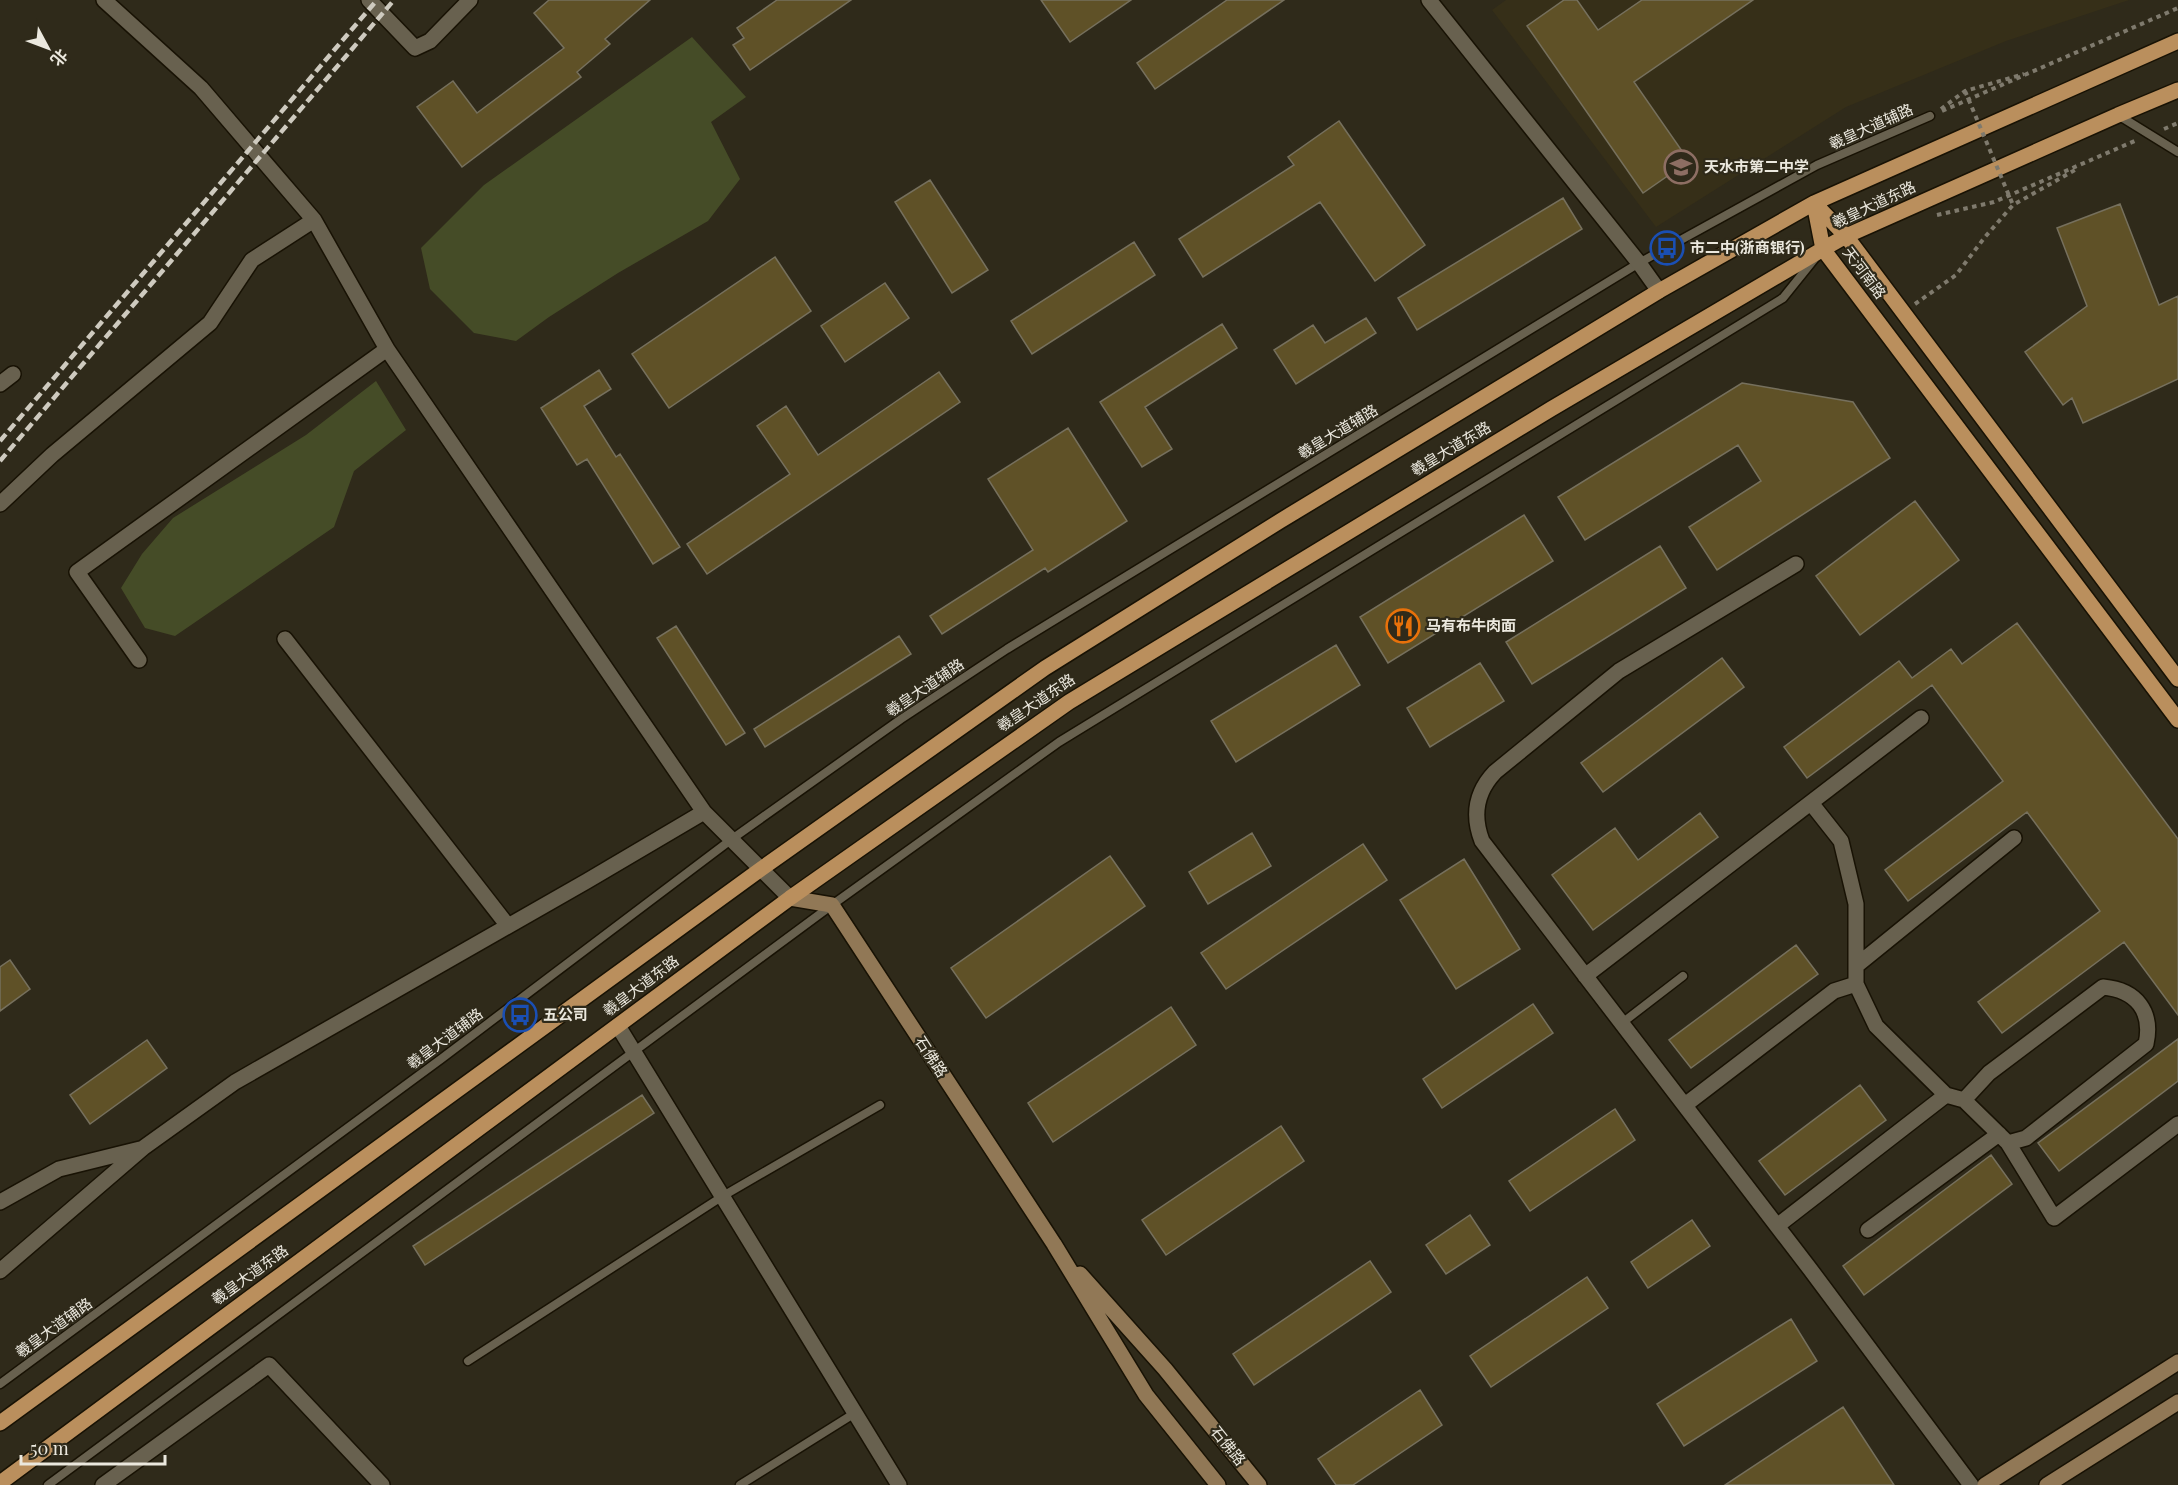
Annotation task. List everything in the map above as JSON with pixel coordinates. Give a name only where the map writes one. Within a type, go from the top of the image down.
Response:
[{"type":"main road","name":"羲皇大道东路","points":[[0,1423],[761,869],[1045,668],[1280,520],[1659,291],[1814,204],[2178,41]]},
{"type":"main road","name":"羲皇大道东路","points":[[0,1483],[790,898],[1068,702],[1551,409],[1846,236],[2178,90]]},
{"type":"main road","name":"天河南路","points":[[1814,204],[1846,236],[2178,679]]},
{"type":"main road","name":"天河南路","points":[[1814,204],[1823,249],[2178,720]]},
{"type":"street","points":[[104,0],[201,88],[314,220],[387,349],[704,812],[790,898],[832,904]]},
{"type":"street","points":[[369,0],[415,48],[430,41],[470,0]]},
{"type":"street","points":[[1430,0],[1640,263],[1659,291]]},
{"type":"street","points":[[0,504],[52,455],[210,323],[252,260],[314,220]]},
{"type":"street","points":[[139,660],[77,572],[387,349]]},
{"type":"street","points":[[0,384],[13,374]]},
{"type":"street","points":[[1796,564],[1619,671],[1495,772],[1482,789],[1478,799],[1476,820],[1482,841],[1777,1226],[1971,1485]]},
{"type":"street","points":[[285,639],[508,926]]},
{"type":"street","points":[[1585,976],[1921,718]]},
{"type":"street","points":[[1811,803],[1841,841],[1856,904],[1856,984],[1875,1026],[1946,1095],[1964,1100],[2003,1138],[2054,1218],[2178,1124]]},
{"type":"street","points":[[0,1271],[143,1148],[235,1082],[704,812]]},
{"type":"street","points":[[1856,966],[2014,838]]},
{"type":"street","name":"石佛路","points":[[832,904],[1054,1244],[1146,1395],[1218,1485]]},
{"type":"street","points":[[1685,1105],[1834,991],[1856,984]]},
{"type":"street","points":[[1868,1230],[2003,1138],[2026,1138],[2146,1044],[2148,1034],[2146,1014],[2134,998],[2114,988],[2103,987],[1989,1073],[1964,1100]]},
{"type":"street","points":[[618,1026],[899,1485]]},
{"type":"street","points":[[1777,1226],[1946,1095]]},
{"type":"street","points":[[0,1202],[59,1168],[143,1148]]},
{"type":"street","name":"石佛路","points":[[1054,1244],[1165,1369],[1259,1485]]},
{"type":"street","points":[[1985,1485],[2178,1362]]},
{"type":"street","points":[[103,1485],[269,1365],[382,1485]]},
{"type":"street","points":[[2047,1485],[2178,1402]]},
{"type":"lane","points":[[2118,115],[2178,152]]},
{"type":"lane","name":"羲皇大道辅路","points":[[0,1384],[441,1059],[732,839],[902,719],[1007,649],[1640,263],[1817,165],[1930,116]]},
{"type":"lane","points":[[48,1485],[832,904],[1059,742],[1783,298],[1823,249]]},
{"type":"lane","points":[[1622,1023],[1683,976]]},
{"type":"lane","points":[[468,1361],[723,1196],[880,1105]]},
{"type":"lane","points":[[740,1485],[855,1413]]},
{"type":"path","points":[[1930,116],[2178,8]]},
{"type":"path","points":[[1930,116],[1965,91],[2042,69]]},
{"type":"path","points":[[1965,91],[2013,206]]},
{"type":"path","points":[[1926,218],[1994,202],[2178,123]]},
{"type":"path","points":[[1903,312],[1956,275],[1985,237],[2013,206],[2094,159]]},
{"type":"shaded area","name":"天水市第二中学","points":[[1506,0],[2129,0],[2006,41],[1846,107],[1656,227],[1492,10]]},
{"type":"green space","points":[[692,37],[746,97],[711,122],[740,179],[708,221],[618,273],[516,341],[474,333],[430,289],[421,248],[484,185]]},
{"type":"green space","points":[[376,381],[406,430],[354,471],[334,527],[175,636],[145,628],[121,588],[142,554],[173,518],[306,435]]},
{"type":"building","points":[[549,0],[650,0],[605,39],[610,44],[577,72],[581,77],[462,167],[417,107],[453,81],[477,113],[564,48],[534,13]]},
{"type":"building","points":[[777,0],[851,0],[750,70],[733,45],[744,38],[737,28]]},
{"type":"building","points":[[1041,0],[1131,0],[1070,42]]},
{"type":"building","points":[[1227,0],[1284,0],[1155,89],[1137,63]]},
{"type":"building","points":[[1564,0],[1577,0],[1598,30],[1642,0],[1753,0],[1634,82],[1689,161],[1643,193],[1527,26]]},
{"type":"building","points":[[1339,121],[1425,245],[1375,281],[1320,202],[1203,277],[1179,239],[1294,165],[1288,157]]},
{"type":"building","points":[[930,180],[988,270],[952,293],[895,202]]},
{"type":"building","points":[[1563,198],[1582,229],[1417,330],[1398,298]]},
{"type":"building","points":[[2120,204],[2159,305],[2178,296],[2178,379],[2083,423],[2072,398],[2063,405],[2025,352],[2087,306],[2057,228]]},
{"type":"building","points":[[1134,242],[1155,275],[1032,354],[1011,321]]},
{"type":"building","points":[[775,257],[811,311],[669,408],[632,354]]},
{"type":"building","points":[[885,283],[909,318],[845,362],[821,326]]},
{"type":"building","points":[[1366,318],[1376,333],[1296,384],[1274,350],[1313,325],[1325,343]]},
{"type":"building","points":[[1222,324],[1237,348],[1145,407],[1172,449],[1142,467],[1100,402]]},
{"type":"building","points":[[599,370],[611,389],[584,406],[616,457],[620,454],[680,547],[653,564],[587,459],[577,465],[541,408]]},
{"type":"building","points":[[939,372],[960,402],[707,574],[687,544],[790,474],[757,426],[786,406],[818,455]]},
{"type":"building","points":[[1742,383],[1853,402],[1890,458],[1717,570],[1689,527],[1761,481],[1738,445],[1585,540],[1558,497]]},
{"type":"building","points":[[1068,428],[1127,521],[1048,572],[1045,568],[942,634],[930,616],[1033,550],[988,479]]},
{"type":"building","points":[[1915,501],[1959,560],[1860,635],[1816,576]]},
{"type":"building","points":[[1524,515],[1553,561],[1388,663],[1360,617]]},
{"type":"building","points":[[1660,546],[1686,588],[1532,684],[1506,642]]},
{"type":"building","points":[[2017,623],[2178,839],[2178,1015],[2124,942],[2002,1033],[1978,1002],[2100,911],[2027,812],[1908,901],[1885,870],[2003,781],[1932,685],[1807,778],[1784,747],[1899,661],[1912,678],[1951,649],[1962,664]]},
{"type":"building","points":[[676,626],[745,733],[726,745],[657,638]]},
{"type":"building","points":[[899,636],[911,654],[765,747],[754,729]]},
{"type":"building","points":[[1336,645],[1360,685],[1236,762],[1211,721]]},
{"type":"building","points":[[1722,658],[1744,687],[1603,792],[1581,763]]},
{"type":"building","points":[[1480,663],[1504,701],[1430,747],[1407,708]]},
{"type":"building","points":[[1700,813],[1718,837],[1593,930],[1552,875],[1615,828],[1638,860]]},
{"type":"building","points":[[1252,833],[1271,866],[1208,904],[1189,872]]},
{"type":"building","points":[[1363,844],[1387,880],[1226,989],[1201,953]]},
{"type":"building","points":[[1110,856],[1145,906],[986,1018],[951,968]]},
{"type":"building","points":[[1464,859],[1520,949],[1456,989],[1400,900]]},
{"type":"building","points":[[1796,945],[1818,974],[1691,1068],[1669,1040]]},
{"type":"building","points":[[10,960],[30,989],[0,1011],[0,967]]},
{"type":"building","points":[[1533,1004],[1553,1033],[1442,1108],[1423,1079]]},
{"type":"building","points":[[1171,1007],[1196,1045],[1053,1142],[1028,1103]]},
{"type":"building","points":[[2178,1039],[2178,1081],[2059,1171],[2038,1143]]},
{"type":"building","points":[[147,1040],[167,1068],[90,1124],[70,1095]]},
{"type":"building","points":[[1860,1085],[1886,1120],[1785,1195],[1759,1161]]},
{"type":"building","points":[[642,1095],[654,1113],[425,1265],[413,1246]]},
{"type":"building","points":[[1615,1109],[1635,1140],[1530,1211],[1509,1181]]},
{"type":"building","points":[[1281,1126],[1304,1161],[1166,1255],[1142,1220]]},
{"type":"building","points":[[1991,1155],[2012,1184],[1864,1295],[1843,1266]]},
{"type":"building","points":[[1470,1215],[1490,1245],[1446,1274],[1426,1245]]},
{"type":"building","points":[[1692,1220],[1710,1246],[1648,1288],[1631,1262]]},
{"type":"building","points":[[1370,1261],[1391,1292],[1254,1385],[1233,1354]]},
{"type":"building","points":[[1587,1277],[1608,1308],[1491,1387],[1470,1356]]},
{"type":"building","points":[[1791,1319],[1817,1361],[1684,1446],[1657,1404]]},
{"type":"building","points":[[1420,1390],[1442,1425],[1353,1485],[1336,1485],[1318,1459]]},
{"type":"building","points":[[1843,1407],[1894,1485],[1725,1485]]},
{"type":"railway","points":[[0,441],[377,0]]},
{"type":"railway","points":[[0,461],[394,0]]},
{"type":"place","name":"天水市第二中学","points":[[1681,167]]},
{"type":"place","name":"市二中(浙商银行)","points":[[1667,248]]},
{"type":"place","name":"马有布牛肉面","points":[[1403,626]]},
{"type":"place","name":"五公司","points":[[520,1015]]}]
